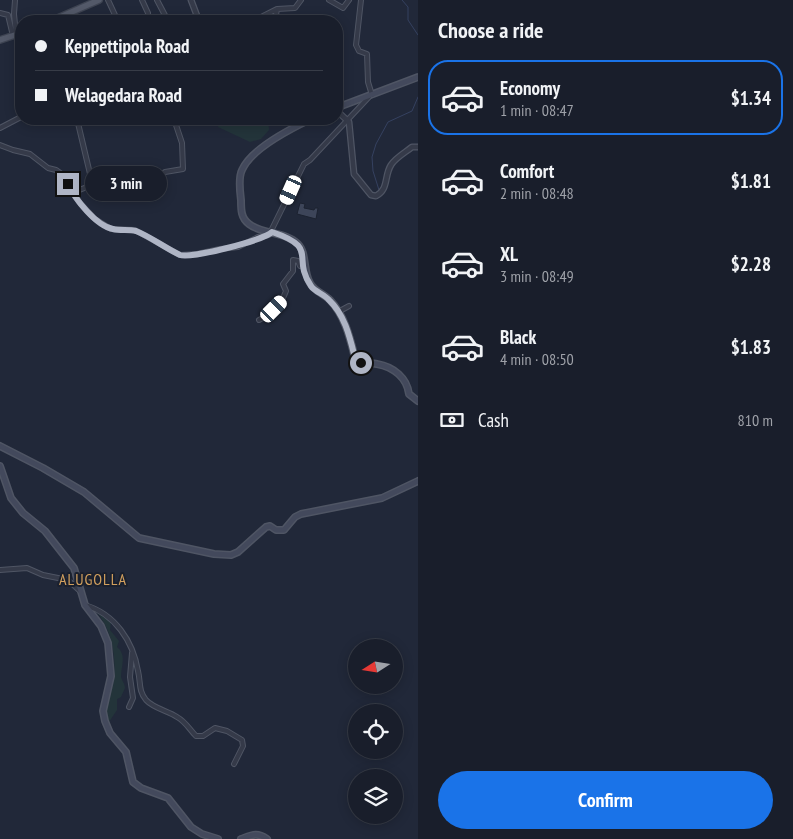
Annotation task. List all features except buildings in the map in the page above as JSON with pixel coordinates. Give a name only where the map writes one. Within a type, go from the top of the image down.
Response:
[{"type":"main road","points":[[63,15],[87,3],[99,0]]},
{"type":"main road","points":[[0,40],[15,35]]},
{"type":"main road","points":[[343,108],[418,77]]},
{"type":"main road","points":[[298,125],[262,148],[245,165],[241,172],[241,215],[249,224],[286,237],[299,245],[302,250],[310,285],[327,297],[338,312],[349,331],[355,358],[361,363],[380,364],[400,374],[408,384],[408,394],[418,401]]},
{"type":"main road","points":[[0,446],[84,492],[139,538],[214,554],[231,555],[238,552],[266,527],[270,526],[276,530],[284,530],[295,517],[301,514],[382,498],[406,486],[418,483]]},
{"type":"main road","points":[[0,466],[11,498],[23,513],[45,531],[74,568],[85,605],[101,626],[108,643],[111,676],[103,711],[105,722],[110,733],[126,752],[132,782],[141,788],[168,798],[190,826],[218,839]]},
{"type":"main road","points":[[241,839],[260,834],[267,839]]},
{"type":"street","points":[[15,0],[15,21]]},
{"type":"street","points":[[108,0],[115,15]]},
{"type":"street","points":[[142,0],[148,13]]},
{"type":"street","points":[[157,0],[165,15]]},
{"type":"street","points":[[191,0],[197,15]]},
{"type":"street","points":[[265,15],[277,9],[295,8],[301,0]]},
{"type":"street","points":[[329,0],[343,8],[349,0]]},
{"type":"street","points":[[343,122],[371,96],[368,82],[367,54],[358,51],[356,46],[361,0]]},
{"type":"street","points":[[276,15],[277,9]]},
{"type":"street","points":[[0,13],[8,15],[15,30]]},
{"type":"street","points":[[343,116],[349,122],[354,174],[371,195],[376,196],[384,189],[390,166],[393,162],[412,147],[418,147]]},
{"type":"street","points":[[0,128],[15,120]]},
{"type":"street","points":[[78,125],[91,178],[96,183]]},
{"type":"street","points":[[72,193],[117,176],[126,189],[134,193],[146,188],[165,172],[183,170],[182,143],[176,125]]},
{"type":"street","points":[[0,145],[30,154],[48,168],[56,170],[63,175],[72,193],[95,219],[111,229],[135,230],[180,255],[238,247],[258,237],[269,235],[304,164],[310,160],[341,125]]},
{"type":"street","points":[[259,320],[268,316],[282,301],[286,291],[283,284],[293,271],[293,260],[298,261],[300,266],[305,267]]},
{"type":"street","points":[[338,312],[349,306]]},
{"type":"street","points":[[0,570],[27,568],[68,580],[80,591]]},
{"type":"street","points":[[85,605],[98,609],[116,622],[126,637],[138,671],[139,689],[148,702],[188,724],[196,736],[203,736],[215,728],[238,736],[242,740],[243,746],[234,764]]},
{"type":"street","points":[[129,707],[133,698],[130,677],[132,652]]},
{"type":"shaded area","points":[[219,125],[269,125],[269,130],[261,139],[250,142],[218,127]]},
{"type":"shaded area","points":[[95,610],[111,620],[110,630],[119,641],[117,647],[123,657],[121,677],[125,688],[121,697],[117,699],[117,710],[109,722],[107,717],[108,701],[114,680],[112,643],[101,617]]},
{"type":"waterway","points":[[402,0],[408,7],[408,20],[418,35]]},
{"type":"waterway","points":[[379,190],[373,171],[372,157],[376,144],[388,122],[412,111],[418,97]]},
{"type":"district","name":"ALUGOLLA","points":[[93,579]]},
{"type":"route","points":[[68,184],[72,193],[95,219],[111,229],[135,230],[180,255],[186,256],[220,248],[238,247],[258,237],[269,235],[272,232],[295,242],[302,250],[310,285],[333,303],[349,331],[355,358],[361,363]]}]
